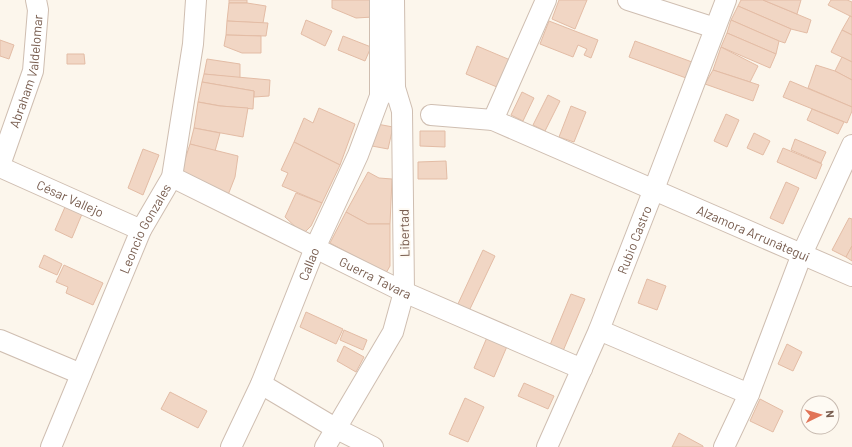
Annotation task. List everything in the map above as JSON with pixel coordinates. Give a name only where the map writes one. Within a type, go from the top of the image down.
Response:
[{"type":"street","name":"Abraham Valdelomar","points":[[0,166],[33,71],[38,10],[36,0]]},
{"type":"street","name":"Leoncio Gonzales","points":[[51,447],[141,230],[172,177],[193,44],[196,0]]},
{"type":"street","points":[[380,0],[388,92]]},
{"type":"street","name":"Libertad","points":[[325,447],[393,332],[404,292],[402,111],[388,92],[394,0]]},
{"type":"street","points":[[493,120],[546,0]]},
{"type":"street","points":[[628,0],[715,28]]},
{"type":"street","name":"Rubio Castro","points":[[547,447],[599,330],[726,0]]},
{"type":"street","name":"Callao","points":[[231,447],[261,384],[315,248],[388,92]]},
{"type":"street","name":"Alzamora Arrunátegui","points":[[431,115],[493,120],[852,276]]},
{"type":"street","points":[[724,447],[749,394],[802,254],[852,145]]},
{"type":"street","name":"César Vallejo","points":[[0,166],[141,230]]},
{"type":"street","name":"Guerra Tavara","points":[[172,177],[404,292],[582,369]]},
{"type":"street","points":[[599,330],[749,394]]},
{"type":"street","points":[[0,340],[81,374]]},
{"type":"street","points":[[261,384],[335,428],[373,447]]},
{"type":"building","points":[[229,0],[247,0],[247,3],[229,3]]},
{"type":"building","points":[[332,0],[373,0],[373,17],[356,18],[332,8]]},
{"type":"building","points":[[559,0],[587,0],[575,29],[552,19]]},
{"type":"building","points":[[741,0],[763,0],[811,20],[807,33],[791,29],[738,6]]},
{"type":"building","points":[[763,0],[801,0],[797,14]]},
{"type":"building","points":[[831,0],[847,0],[852,2],[852,17],[828,5]]},
{"type":"building","points":[[229,3],[247,3],[266,6],[263,23],[227,21]]},
{"type":"building","points":[[738,6],[791,29],[785,43],[731,20]]},
{"type":"building","points":[[850,16],[852,17],[852,35],[842,30]]},
{"type":"building","points":[[306,20],[332,31],[325,46],[301,34]]},
{"type":"building","points":[[731,20],[779,41],[776,54],[727,33]]},
{"type":"building","points":[[227,21],[268,23],[266,36],[226,35]]},
{"type":"building","points":[[549,21],[598,40],[591,58],[584,55],[587,49],[578,45],[573,57],[540,44]]},
{"type":"building","points":[[842,30],[852,35],[852,62],[831,52]]},
{"type":"building","points":[[727,33],[776,54],[770,68],[721,47]]},
{"type":"building","points":[[226,35],[261,36],[261,53],[242,53],[224,46]]},
{"type":"building","points":[[343,36],[371,47],[365,61],[338,50]]},
{"type":"building","points":[[0,40],[14,45],[9,59],[0,56]]},
{"type":"building","points":[[635,41],[692,62],[686,78],[629,57]]},
{"type":"building","points":[[477,46],[515,62],[504,90],[466,74]]},
{"type":"building","points":[[721,47],[758,66],[750,82],[713,70]]},
{"type":"building","points":[[67,54],[84,54],[85,64],[67,64]]},
{"type":"building","points":[[842,57],[852,62],[852,80],[835,71]]},
{"type":"building","points":[[207,59],[240,64],[240,78],[204,74]]},
{"type":"building","points":[[816,65],[835,71],[852,80],[852,107],[808,88]]},
{"type":"building","points":[[713,70],[759,85],[753,101],[705,84]]},
{"type":"building","points":[[204,74],[270,80],[269,96],[254,97],[254,91],[202,82]]},
{"type":"building","points":[[790,81],[852,107],[847,123],[783,97]]},
{"type":"building","points":[[202,82],[254,91],[253,109],[198,102]]},
{"type":"building","points":[[522,92],[534,98],[523,121],[511,115]]},
{"type":"building","points":[[548,95],[560,101],[545,131],[533,125]]},
{"type":"building","points":[[198,102],[220,106],[248,108],[243,137],[194,128]]},
{"type":"building","points":[[571,106],[586,112],[574,142],[559,137]]},
{"type":"building","points":[[319,108],[355,124],[340,165],[294,142],[304,118],[313,123]]},
{"type":"building","points":[[812,109],[844,122],[838,134],[807,120]]},
{"type":"building","points":[[726,114],[739,120],[727,147],[714,141]]},
{"type":"building","points":[[377,124],[393,127],[388,149],[372,146]]},
{"type":"building","points":[[194,128],[220,133],[215,151],[190,144]]},
{"type":"building","points":[[420,131],[445,131],[445,147],[420,146]]},
{"type":"building","points":[[754,133],[770,141],[763,155],[747,148]]},
{"type":"building","points":[[795,139],[826,152],[821,163],[791,150]]},
{"type":"building","points":[[294,142],[340,165],[322,203],[282,186],[288,173],[281,170]]},
{"type":"building","points":[[190,144],[238,156],[235,177],[228,195],[181,172]]},
{"type":"building","points":[[783,148],[822,164],[816,179],[777,162]]},
{"type":"building","points":[[143,149],[159,155],[143,195],[128,188]]},
{"type":"building","points":[[446,161],[447,179],[418,179],[418,162]]},
{"type":"building","points":[[368,172],[379,178],[392,179],[390,224],[368,224],[346,212]]},
{"type":"building","points":[[786,182],[799,188],[783,224],[770,218]]},
{"type":"building","points":[[296,193],[322,203],[311,226],[303,234],[285,217]]},
{"type":"building","points":[[65,207],[82,214],[72,238],[55,230]]},
{"type":"building","points":[[346,212],[368,224],[390,224],[390,266],[386,273],[330,243]]},
{"type":"building","points":[[849,218],[852,219],[852,246],[846,257],[832,250]]},
{"type":"building","points":[[852,246],[852,261],[846,257]]},
{"type":"building","points":[[483,250],[495,256],[469,311],[457,306]]},
{"type":"building","points":[[44,255],[62,264],[57,275],[39,267]]},
{"type":"building","points":[[64,265],[103,283],[93,305],[66,293],[68,287],[56,282]]},
{"type":"building","points":[[647,279],[666,286],[657,310],[638,303]]},
{"type":"building","points":[[571,294],[585,299],[563,351],[550,345]]},
{"type":"building","points":[[306,312],[343,329],[336,344],[300,327]]},
{"type":"building","points":[[344,330],[367,340],[363,350],[340,340]]},
{"type":"building","points":[[488,335],[508,344],[494,377],[474,368]]},
{"type":"building","points":[[787,344],[802,352],[793,371],[778,364]]},
{"type":"building","points":[[344,346],[364,357],[356,372],[337,361]]},
{"type":"building","points":[[524,383],[554,396],[548,409],[518,396]]},
{"type":"building","points":[[170,392],[207,411],[198,428],[161,409]]},
{"type":"building","points":[[465,398],[484,407],[468,442],[449,434]]},
{"type":"building","points":[[760,399],[783,411],[773,432],[750,421]]},
{"type":"building","points":[[679,433],[703,446],[703,447],[672,447]]}]
